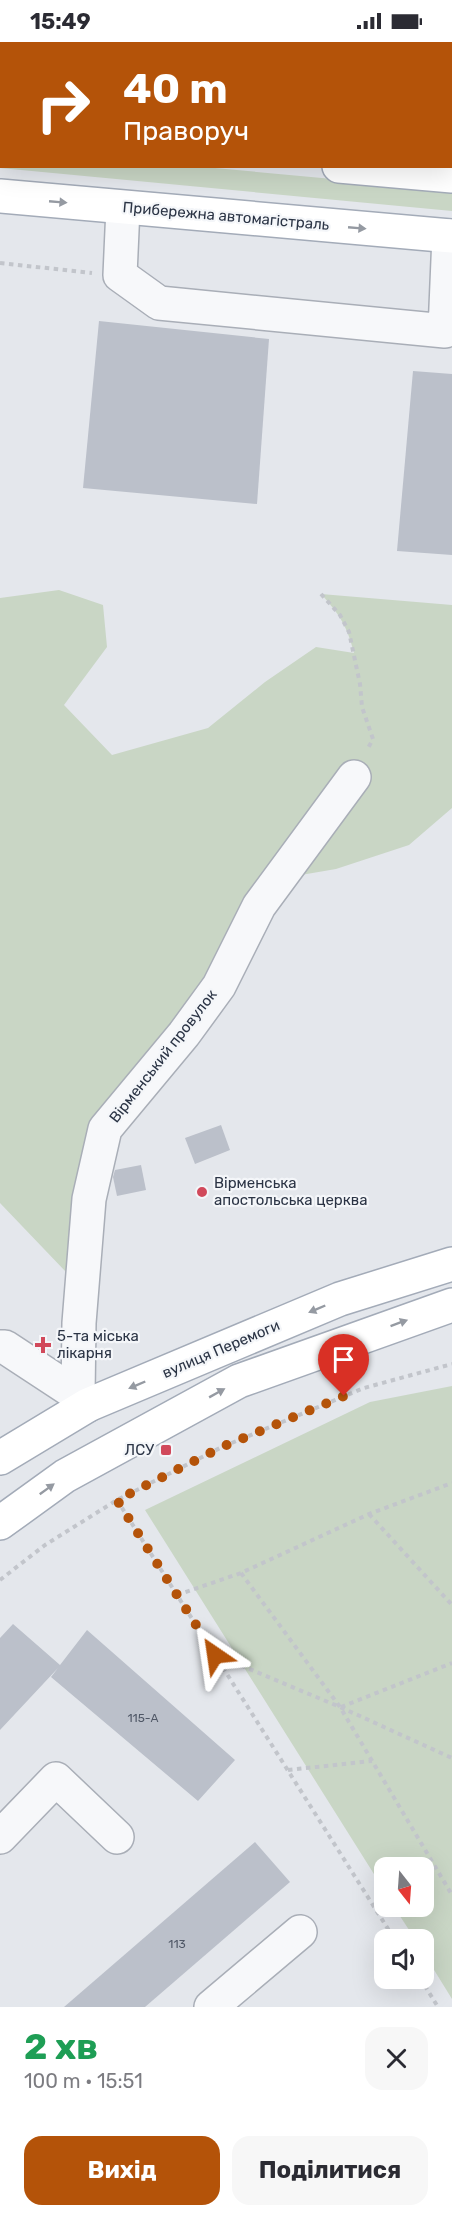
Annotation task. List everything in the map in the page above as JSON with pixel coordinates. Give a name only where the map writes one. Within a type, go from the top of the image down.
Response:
[{"type":"main road","points":[[362,168],[452,176]]},
{"type":"main road","name":"Прибережна автомагістраль","points":[[0,196],[450,236]]},
{"type":"main road","name":"вулиця Перемоги","points":[[0,1458],[83,1400],[340,1299],[452,1264]]},
{"type":"main road","points":[[0,1523],[65,1476],[239,1381],[452,1305]]},
{"type":"street","points":[[123,208],[120,275],[159,303],[448,331],[450,236]]},
{"type":"street","name":"Вірменський провулок","points":[[83,1400],[78,1323],[89,1199],[105,1129],[184,1034],[219,986],[259,906],[354,777]]},
{"type":"street","points":[[0,1347],[5,1347],[30,1362],[83,1400]]},
{"type":"street","points":[[0,1837],[56,1779],[117,1837]]},
{"type":"street","points":[[212,2007],[300,1932]]},
{"type":"path","points":[[321,594],[340,615],[349,632],[360,684],[362,707],[373,739],[354,777]]},
{"type":"path","points":[[0,1580],[45,1545],[117,1500],[222,1447],[364,1388],[452,1364]]},
{"type":"path","points":[[177,1595],[241,1573],[369,1514],[452,1483]]},
{"type":"path","points":[[117,1500],[388,1929]]},
{"type":"path","points":[[369,1514],[452,1605]]},
{"type":"path","points":[[241,1573],[340,1707],[452,1895]]},
{"type":"path","points":[[215,1655],[340,1707],[452,1758]]},
{"type":"path","points":[[340,1707],[452,1663]]},
{"type":"path","points":[[288,1770],[372,1761]]},
{"type":"path","points":[[427,1989],[438,2007]]},
{"type":"green space","points":[[0,168],[215,168],[452,190],[452,211]]},
{"type":"green space","points":[[59,590],[103,605],[107,647],[64,705],[112,755],[208,728],[265,682],[316,647],[354,653],[342,621],[321,594],[452,605],[452,808],[409,845],[336,869],[260,882],[197,1007],[80,1187],[66,1272],[0,1203],[0,598]]},
{"type":"green space","points":[[452,1386],[452,1999],[434,1970],[434,1929],[408,1929],[401,1917],[434,1917],[434,1857],[374,1857],[374,1874],[145,1510],[370,1402]]},
{"type":"building","points":[[99,321],[269,339],[257,504],[83,488]]},
{"type":"building","points":[[413,371],[452,374],[452,555],[397,551]]},
{"type":"building","points":[[221,1125],[230,1150],[195,1164],[185,1138]]},
{"type":"building","points":[[141,1165],[146,1190],[117,1196],[113,1177],[115,1170]]},
{"type":"building","points":[[13,1624],[60,1665],[87,1630],[235,1760],[198,1801],[51,1677],[58,1668],[0,1730],[0,1638]]},
{"type":"building","points":[[255,1842],[290,1882],[145,2007],[64,2007]]},
{"type":"place","name":"Вірменська апостольська церква","points":[[202,1192]]},
{"type":"place","name":"5-та міська лікарня","points":[[43,1345]]},
{"type":"place","name":"ЛСУ","points":[[166,1450]]},
{"type":"route","points":[[215,1655],[117,1500],[222,1447],[344,1396]]}]
